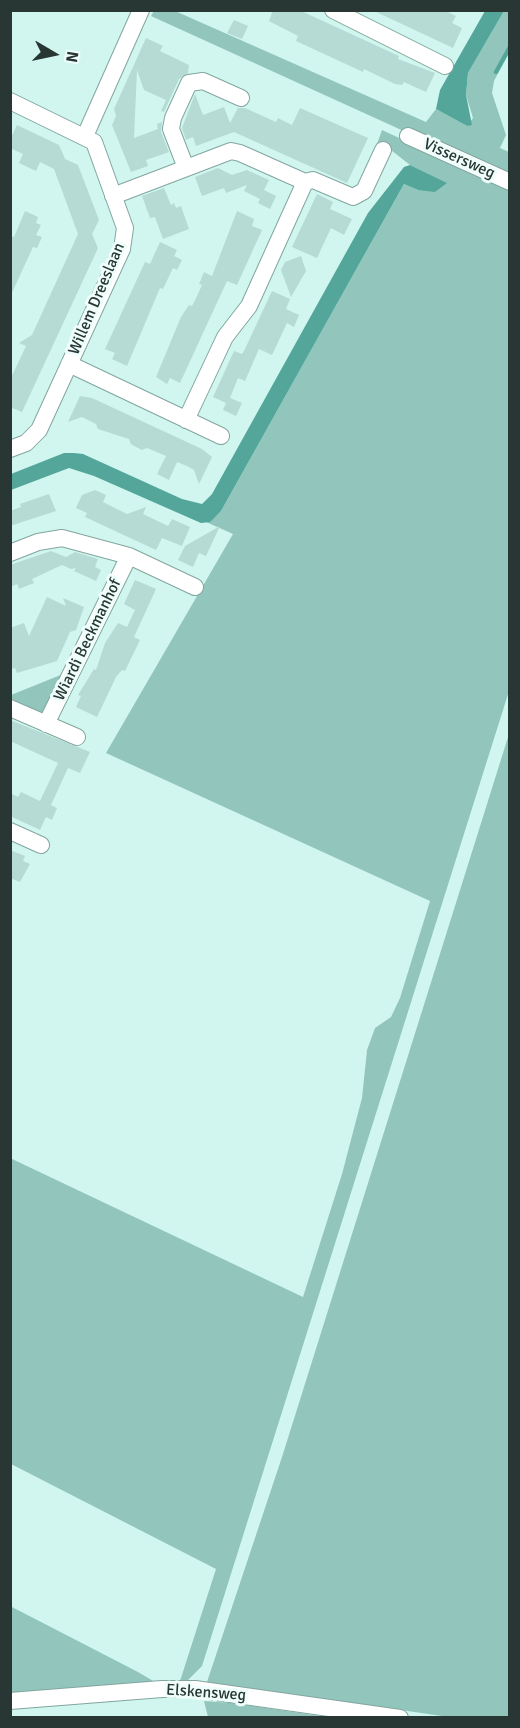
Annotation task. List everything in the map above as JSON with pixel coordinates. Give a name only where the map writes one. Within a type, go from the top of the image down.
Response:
[{"type":"street","points":[[333,10],[364,17],[445,66]]},
{"type":"street","points":[[10,102],[85,136],[139,13]]},
{"type":"street","points":[[186,168],[171,129],[173,118],[189,83],[202,81],[241,98]]},
{"type":"street","name":"Willem Dreeslaan","points":[[10,449],[26,443],[39,430],[122,249],[125,228],[94,142],[85,136]]},
{"type":"street","name":"Vissersweg","points":[[408,136],[510,182]]},
{"type":"street","points":[[113,196],[231,151],[305,182],[313,180],[353,197],[363,191],[383,150]]},
{"type":"street","points":[[186,420],[225,337],[249,306],[305,182]]},
{"type":"street","points":[[69,364],[221,436]]},
{"type":"street","name":"Wiardi Beckmanhof","points":[[10,553],[38,542],[62,538],[129,556],[195,587]]},
{"type":"street","name":"Wiardi Beckmanhof","points":[[46,724],[129,556]]},
{"type":"street","points":[[10,708],[77,737]]},
{"type":"street","points":[[10,831],[41,845]]},
{"type":"street","name":"Elskensweg","points":[[10,1701],[162,1689],[195,1689],[400,1718]]},
{"type":"green space","points":[[154,11],[175,11],[426,122],[436,109],[467,126],[473,118],[466,95],[468,73],[504,11],[509,11],[509,52],[494,81],[492,93],[506,135],[500,148],[509,152],[509,179],[151,16]]},
{"type":"green space","points":[[382,130],[509,189],[509,691],[202,1666],[187,1681],[180,1681],[216,1569],[11,1464],[10,1158],[303,1297],[342,1174],[362,1098],[367,1050],[375,1028],[391,1017],[400,998],[430,901],[106,753],[233,534],[206,522],[221,511],[404,184],[418,190],[446,183],[410,165],[391,150],[377,144]]},
{"type":"green space","points":[[68,672],[46,715],[11,699],[11,695]]},
{"type":"green space","points":[[509,734],[509,1717],[449,1717],[207,1682],[282,1457]]},
{"type":"green space","points":[[10,1606],[138,1672],[155,1682],[11,1693]]},
{"type":"green space","points":[[204,1701],[231,1703],[327,1717],[208,1717]]},
{"type":"water","points":[[485,11],[504,11],[468,73],[466,95],[472,125],[467,126],[436,109],[440,90]]},
{"type":"water","points":[[410,165],[447,183],[435,192],[418,190],[404,184],[221,511],[210,522],[201,523],[94,476],[69,468],[11,490],[11,474],[64,453],[74,453],[83,454],[182,499],[202,504],[212,494],[368,213],[404,167]]},
{"type":"building","points":[[273,10],[299,10],[399,56],[398,59],[435,73],[426,92],[404,82],[402,85],[395,84],[364,69],[363,72],[296,41],[298,36],[269,21]]},
{"type":"building","points":[[372,10],[444,10],[456,16],[452,23],[462,28],[453,48]]},
{"type":"building","points":[[234,20],[248,26],[242,39],[227,33]]},
{"type":"building","points":[[146,38],[163,46],[160,51],[189,65],[188,73],[179,79],[164,112],[161,111],[166,100],[144,90],[137,70],[134,138],[158,129],[157,124],[162,122],[161,132],[169,152],[146,160],[148,166],[131,172],[112,125],[116,116],[114,109]]},
{"type":"building","points":[[195,94],[203,115],[224,107],[230,123],[238,108],[245,108],[276,122],[278,118],[292,125],[300,108],[368,138],[347,183],[234,132],[196,146],[193,137],[186,140],[182,128]]},
{"type":"building","points":[[17,125],[59,145],[65,159],[78,165],[99,220],[92,234],[98,248],[22,412],[10,407],[10,380],[26,346],[19,343],[32,335],[78,234],[54,169],[40,162],[36,171],[19,163],[23,154],[10,148],[10,140]]},
{"type":"building","points":[[218,168],[232,175],[247,170],[269,180],[264,190],[276,196],[270,209],[258,203],[260,199],[244,191],[247,185],[226,193],[224,188],[202,196],[195,177]]},
{"type":"building","points":[[164,188],[171,205],[174,203],[176,208],[181,206],[189,229],[163,239],[155,217],[150,218],[142,196]]},
{"type":"building","points":[[317,194],[333,202],[330,209],[352,219],[344,235],[331,228],[317,258],[292,247]]},
{"type":"building","points":[[25,211],[38,217],[36,223],[41,225],[36,235],[42,237],[37,248],[33,247],[10,297],[10,236],[14,237]]},
{"type":"building","points":[[237,211],[254,219],[252,226],[262,230],[237,285],[227,281],[180,383],[170,378],[167,384],[156,377],[181,317],[189,305],[192,306],[197,296],[204,272],[212,276]]},
{"type":"building","points":[[160,242],[177,250],[174,256],[182,260],[177,270],[173,268],[163,289],[160,288],[127,366],[112,359],[115,353],[105,349],[145,262],[150,264]]},
{"type":"building","points":[[301,256],[306,271],[291,297],[281,270],[285,262]]},
{"type":"building","points":[[272,291],[290,299],[286,309],[299,315],[294,327],[287,323],[272,355],[259,349],[245,381],[238,378],[230,398],[242,403],[236,416],[223,410],[226,403],[213,397],[234,351],[242,354],[244,351]]},
{"type":"building","points":[[80,396],[92,398],[202,449],[212,457],[199,484],[194,470],[177,462],[169,480],[157,474],[166,456],[147,448],[142,450],[131,444],[129,439],[98,429],[96,424],[82,417],[68,422]]},
{"type":"building","points":[[95,490],[106,495],[103,502],[127,514],[146,507],[143,514],[168,526],[172,519],[190,527],[182,546],[162,538],[156,550],[85,517],[87,513],[76,508],[82,495]]},
{"type":"building","points":[[49,494],[56,511],[10,526],[10,511],[21,507],[20,504]]},
{"type":"building","points":[[220,526],[206,556],[199,553],[193,567],[178,560],[185,546]]},
{"type":"building","points":[[51,551],[66,557],[75,552],[98,559],[95,567],[101,570],[96,581],[74,571],[76,568],[71,569],[62,565],[32,579],[34,583],[19,589],[17,584],[10,587],[10,565]]},
{"type":"building","points":[[135,580],[156,589],[134,637],[140,640],[125,671],[122,670],[116,677],[97,717],[76,707],[81,696],[78,695],[94,669],[96,670],[105,643],[118,623],[127,627],[135,610],[124,604]]},
{"type":"building","points":[[47,597],[66,606],[63,598],[84,607],[76,630],[70,632],[57,661],[17,673],[15,668],[10,669],[10,628],[24,623],[29,636]]},
{"type":"building","points":[[10,720],[90,752],[80,773],[68,768],[51,805],[57,808],[52,820],[46,817],[40,830],[10,816],[10,793],[18,797],[21,792],[40,801],[58,763],[10,741]]},
{"type":"building","points":[[10,850],[25,856],[23,861],[30,864],[20,882],[10,878]]},
{"type":"waterway","points":[[496,72],[510,47]]}]
